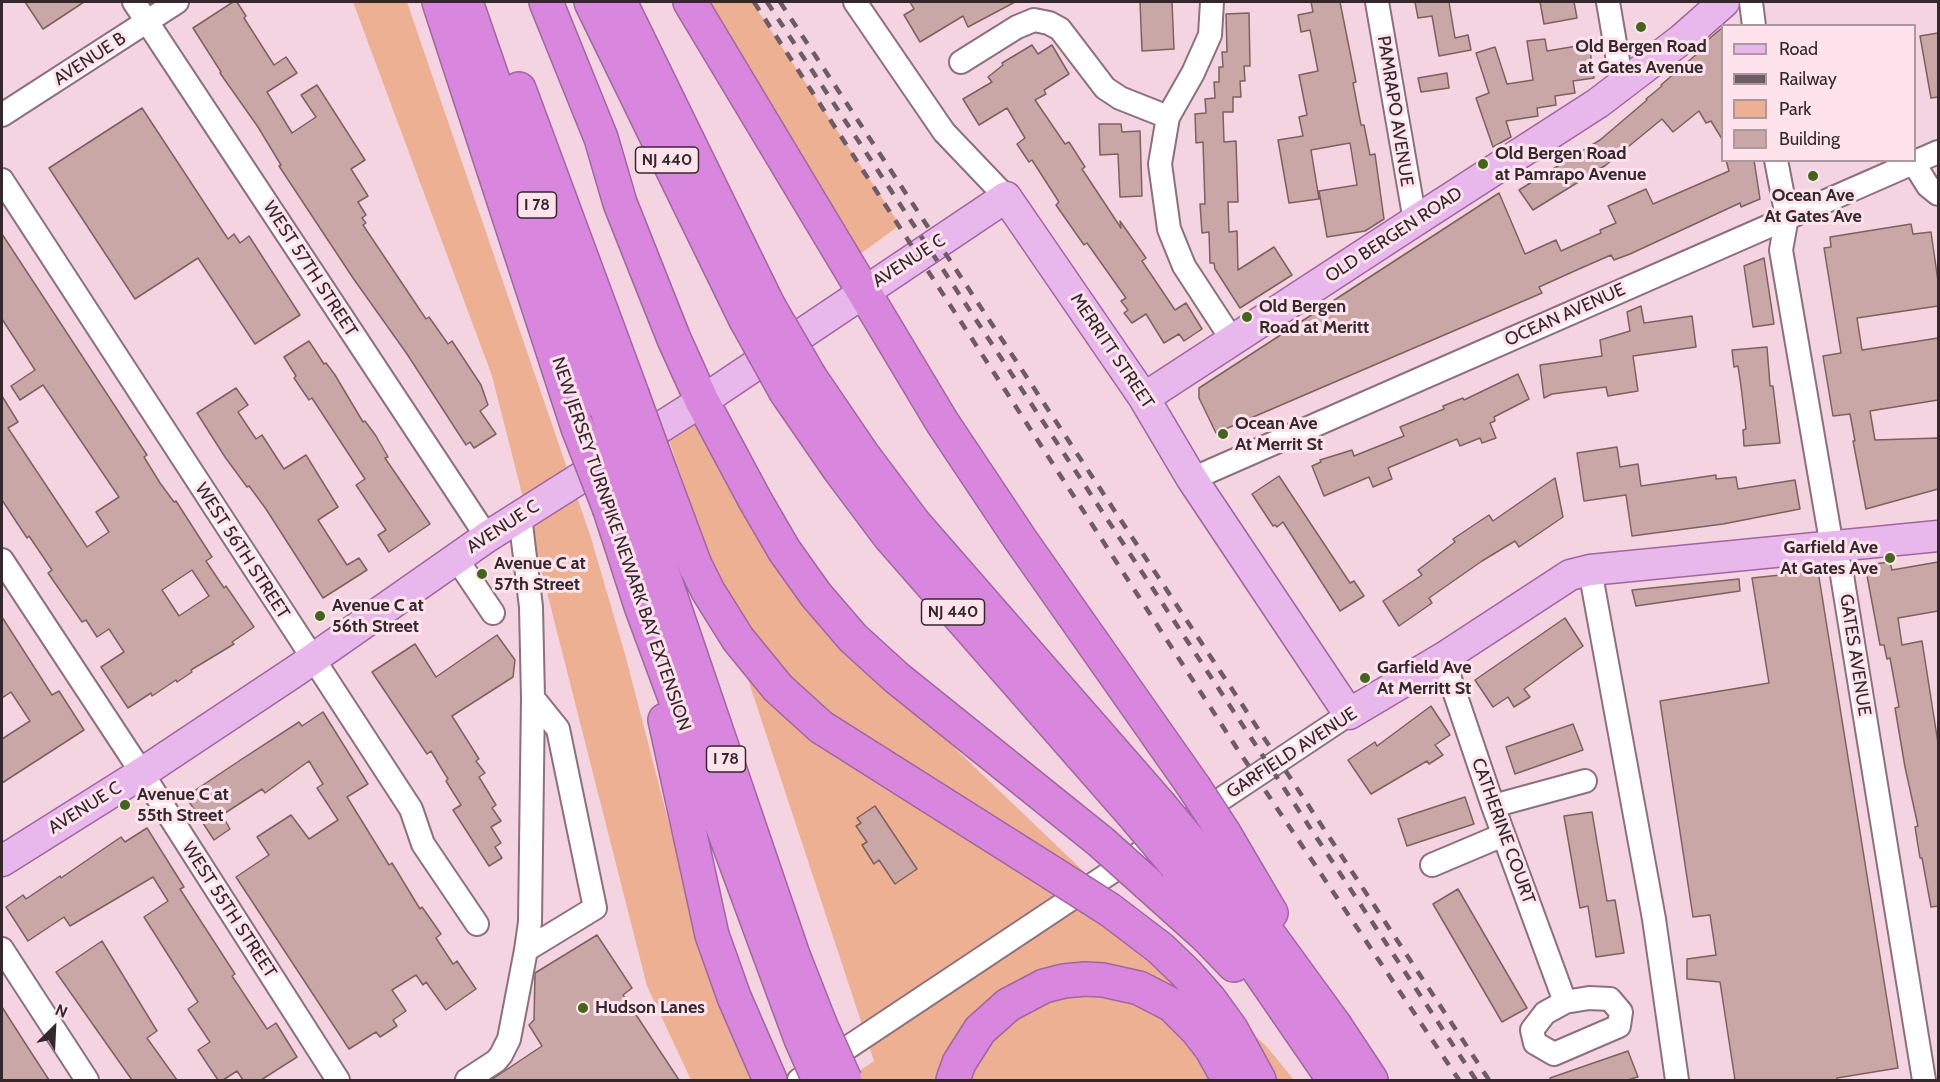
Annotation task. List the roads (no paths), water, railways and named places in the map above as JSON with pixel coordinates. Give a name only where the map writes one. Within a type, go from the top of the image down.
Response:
[{"type":"highway","name":"NEW JERSEY TURNPIKE NEWARK BAY EXTENSION","points":[[439,2],[578,428],[635,492],[793,955],[811,1031],[819,1080]]},
{"type":"highway","name":"NEW JERSEY TURNPIKE NEWARK BAY EXTENSION","points":[[466,2],[619,402],[635,492],[641,606],[811,1031],[845,1080]]},
{"type":"highway","points":[[480,2],[539,141],[619,402]]},
{"type":"highway","points":[[529,2],[588,147],[620,203]]},
{"type":"highway","points":[[546,2],[601,138],[620,203],[674,339],[702,401],[784,550],[816,595],[853,639],[897,678],[1101,842],[1206,936],[1322,1034]]},
{"type":"highway","name":"NJ 440","points":[[591,2],[798,384],[863,455],[914,523],[1148,812],[1199,850],[1233,933],[1322,1034],[1371,1080]]},
{"type":"highway","name":"NJ 440","points":[[620,2],[757,312]]},
{"type":"highway","points":[[690,2],[942,422],[1020,539],[1194,788],[1199,850],[1322,1034]]},
{"type":"highway","points":[[635,492],[688,547],[708,591],[738,639],[757,665],[806,715],[837,738],[1110,910],[1160,948],[1210,1000],[1231,1029],[1259,1080]]},
{"type":"highway","points":[[641,606],[639,620],[662,708],[712,935],[734,997],[766,1072]]},
{"type":"highway","points":[[953,1080],[959,1063],[980,1030],[1008,1005],[1044,986],[1085,979],[1103,980],[1139,988],[1172,1005],[1197,1030],[1229,1080]]},
{"type":"highway","name":"NJ 440","points":[[1322,1034],[1334,1080]]},
{"type":"main road","name":"OLD BERGEN ROAD","points":[[1144,398],[1598,103],[1682,39],[1724,2]]},
{"type":"main road","name":"AVENUE C","points":[[2,861],[142,773],[313,659],[487,537],[702,401],[1006,197]]},
{"type":"main road","name":"MERRITT STREET","points":[[1006,197],[1144,398],[1192,479],[1349,714]]},
{"type":"main road","name":"GARFIELD AVENUE","points":[[1349,714],[1443,658],[1570,575],[1590,570],[1938,536]]},
{"type":"street","name":"WEST 57TH STREET","points":[[134,2],[487,537]]},
{"type":"street","name":"AVENUE B","points":[[2,115],[177,2]]},
{"type":"street","name":"MERRITT STREET","points":[[855,2],[944,132],[1006,197]]},
{"type":"street","points":[[1212,2],[1210,35],[1193,73],[1168,117],[1160,164],[1169,229],[1184,266],[1233,341]]},
{"type":"street","name":"PAMRAPO AVENUE","points":[[1377,2],[1415,221]]},
{"type":"street","points":[[1608,2],[1622,84]]},
{"type":"street","points":[[1751,2],[1754,24]]},
{"type":"street","points":[[961,62],[1017,27],[1034,20],[1049,23],[1060,29],[1105,88],[1120,98],[1168,117]]},
{"type":"street","name":"OCEAN AVENUE","points":[[1916,161],[1938,152]]},
{"type":"street","name":"GATES AVENUE","points":[[1776,162],[1787,217],[1780,250],[1832,547],[1841,569],[1924,1080]]},
{"type":"street","points":[[1913,162],[1929,186],[1938,194]]},
{"type":"street","name":"OCEAN AVENUE","points":[[1192,479],[1913,162]]},
{"type":"street","name":"WEST 56TH STREET","points":[[2,180],[411,809],[423,844],[477,924]]},
{"type":"street","points":[[467,1080],[496,1061],[509,1039],[530,922],[533,698],[531,607],[520,516]]},
{"type":"street","points":[[456,558],[493,613]]},
{"type":"street","name":"WEST 55TH STREET","points":[[2,560],[142,773],[338,1080]]},
{"type":"street","points":[[1590,570],[1654,919],[1677,1080]]},
{"type":"street","name":"CATHERINE COURT","points":[[1443,658],[1492,806],[1565,1002]]},
{"type":"street","points":[[526,950],[595,908],[558,729],[533,698]]},
{"type":"street","name":"GARFIELD AVENUE","points":[[799,1080],[1349,714]]},
{"type":"street","points":[[1492,806],[1585,781]]},
{"type":"street","points":[[1432,865],[1503,835]]},
{"type":"street","points":[[2,949],[87,1080]]},
{"type":"railway","points":[[754,2],[1238,750],[1459,1080]]},
{"type":"railway","points":[[767,2],[1476,1080]]},
{"type":"railway","points":[[780,2],[1489,1080]]},
{"type":"place","name":"Old Bergen Road at Gates Avenue","points":[[1641,27]]},
{"type":"place","name":"Old Bergen Road at Pamrapo Avenue","points":[[1483,164]]},
{"type":"place","name":"Ocean Ave At Gates Ave","points":[[1813,176]]},
{"type":"place","name":"Old Bergen Road at Meritt","points":[[1247,317]]},
{"type":"place","name":"Ocean Ave At Merrit St","points":[[1223,434]]},
{"type":"place","name":"Garfield Ave At Gates Ave","points":[[1890,558]]},
{"type":"place","name":"Avenue C at 57th Street","points":[[482,574]]},
{"type":"place","name":"Avenue C at 56th Street","points":[[320,616]]},
{"type":"place","name":"Garfield Ave At Merritt St","points":[[1365,678]]},
{"type":"place","name":"Avenue C at 55th Street","points":[[125,805]]},
{"type":"place","name":"Hudson Lanes","points":[[583,1008]]}]
